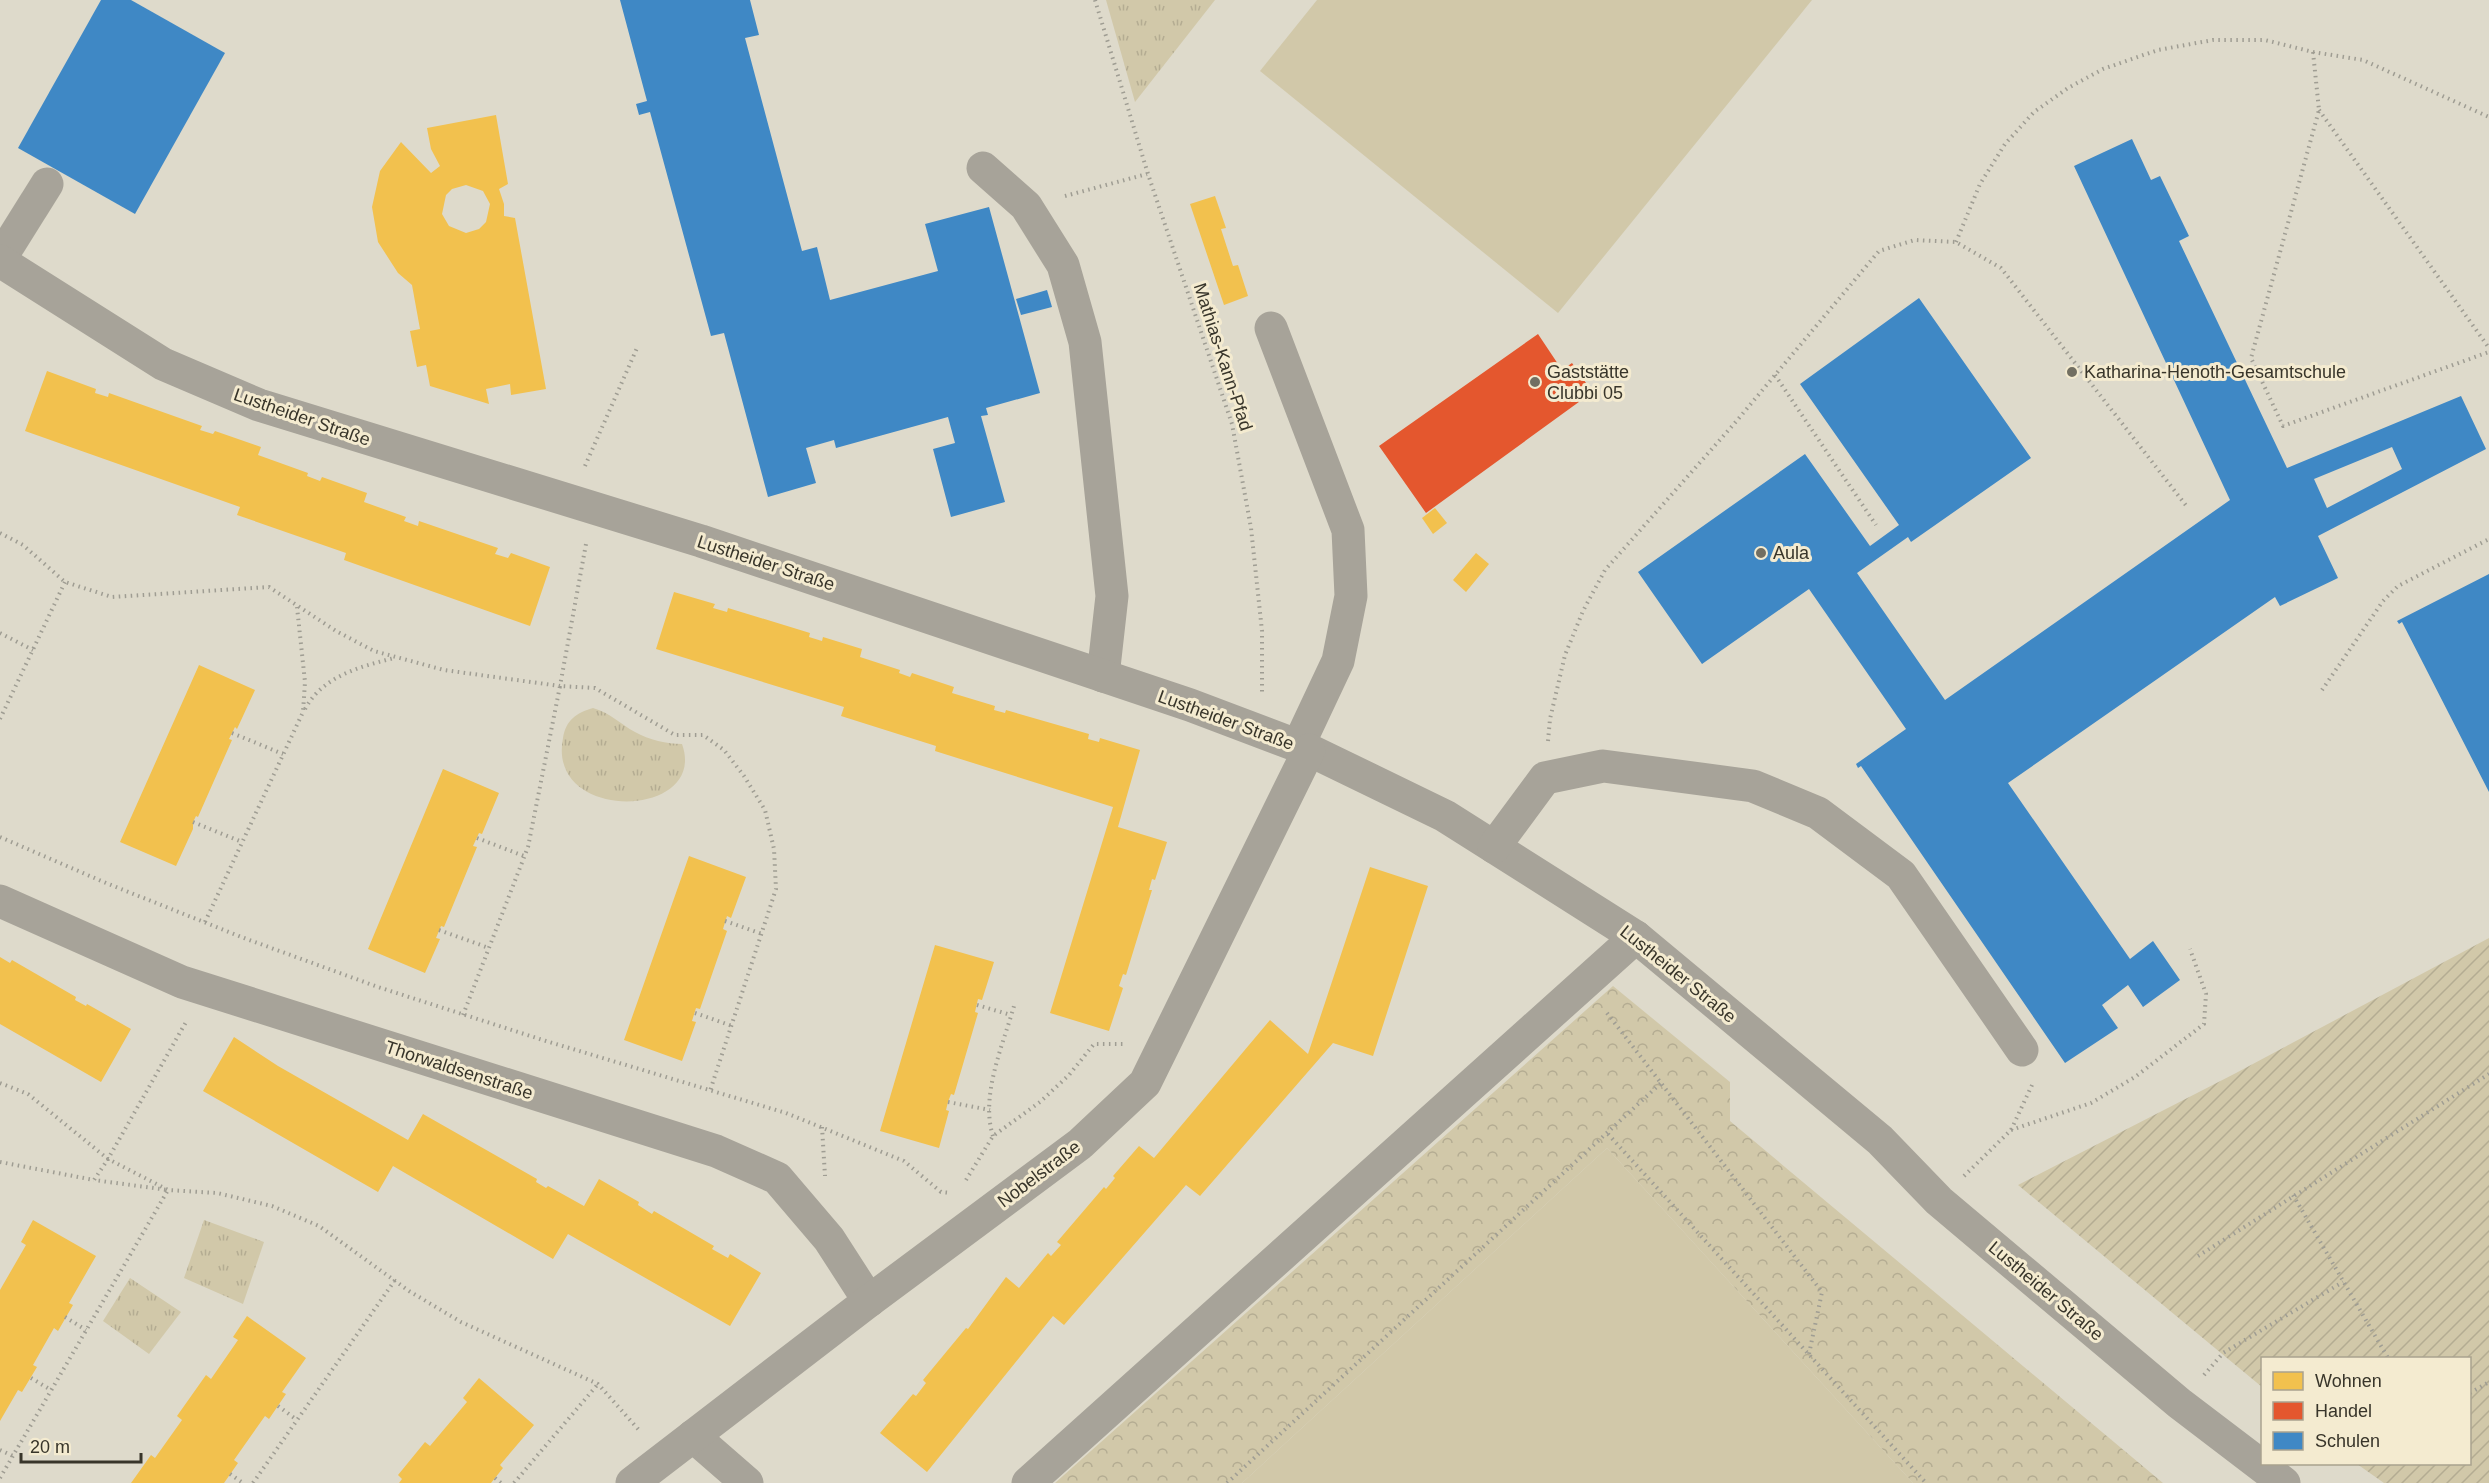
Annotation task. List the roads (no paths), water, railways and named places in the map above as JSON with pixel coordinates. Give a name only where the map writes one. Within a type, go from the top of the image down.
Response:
[{"type":"street","points":[[983,168],[1026,206],[1063,265],[1085,342],[1112,596],[1103,676]]},
{"type":"street","points":[[0,260],[47,184]]},
{"type":"street","name":"Lustheider Straße","points":[[0,260],[163,364],[259,405],[701,541],[1190,705],[1263,735],[1304,748],[1445,816],[1636,938],[1880,1140],[1939,1201],[2179,1403],[2284,1483]]},
{"type":"street","name":"Nobelstraße","points":[[632,1483],[869,1301],[1080,1144],[1145,1083],[1304,748],[1338,661],[1351,596],[1348,530],[1271,327]]},
{"type":"street","points":[[1494,847],[1545,778],[1603,766],[1753,786],[1818,813],[1901,875],[2022,1050]]},
{"type":"street","name":"Thorwaldsenstraße","points":[[0,901],[204,989],[716,1151],[777,1178],[829,1239],[869,1301]]},
{"type":"street","points":[[1028,1483],[1636,938]]},
{"type":"street","points":[[693,1436],[747,1483]]},
{"type":"place","name":"Katharina-Henoth-Gesamtschule","points":[[2072,372]]},
{"type":"place","name":"Gaststätte Clubbi 05","points":[[1535,382]]},
{"type":"place","name":"Aula","points":[[1761,553]]}]
